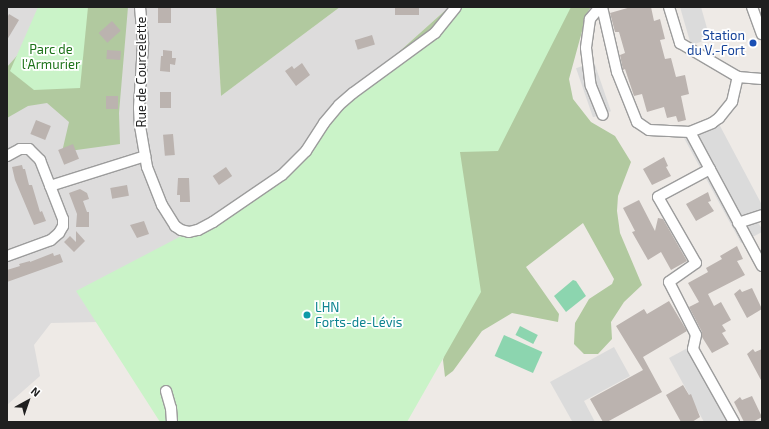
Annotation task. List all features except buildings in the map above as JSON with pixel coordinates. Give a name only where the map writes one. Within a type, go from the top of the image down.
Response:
[{"type":"street","name":"Rue de Courcelette","points":[[140,7],[143,44],[139,108],[140,126],[147,167],[162,205],[175,226],[181,230],[189,232],[198,230],[213,222],[282,175],[306,151],[324,123],[339,105],[435,33],[456,7]]},
{"type":"street","points":[[601,7],[590,19],[586,48],[591,86],[603,115]]},
{"type":"street","points":[[601,7],[617,72],[637,122],[649,130],[690,132],[712,123],[719,118],[732,102],[738,77]]},
{"type":"street","points":[[752,7],[762,34]]},
{"type":"street","points":[[672,8],[680,43],[738,77],[762,79]]},
{"type":"street","points":[[690,132],[762,266]]},
{"type":"street","points":[[7,156],[20,149],[29,149],[40,160],[63,219],[63,226],[59,233],[51,240],[7,256]]},
{"type":"street","points":[[50,186],[145,156]]},
{"type":"street","points":[[710,169],[658,197],[696,263],[669,282],[696,335],[693,349],[734,422]]},
{"type":"street","points":[[738,223],[762,215]]},
{"type":"street","points":[[166,391],[171,408],[172,422]]},
{"type":"shaded area","points":[[7,7],[216,7],[221,96],[340,7],[449,7],[372,76],[286,168],[185,235],[97,322],[51,323],[34,345],[40,376],[7,405]]},
{"type":"shaded area","points":[[680,7],[701,7],[710,39],[691,45]]},
{"type":"shaded area","points":[[594,62],[611,111],[593,117],[576,68]]},
{"type":"shaded area","points":[[719,124],[762,205],[762,210],[753,214],[762,229],[762,232],[741,243],[684,138]]},
{"type":"shaded area","points":[[695,344],[738,422],[704,422],[669,358]]},
{"type":"shaded area","points":[[614,347],[630,376],[584,401],[595,422],[572,421],[550,382]]},
{"type":"green space","name":"Parc de l'Armurier","points":[[38,7],[88,7],[80,88],[34,90],[10,71]]},
{"type":"green space","points":[[44,7],[128,7],[119,113],[120,144],[62,152],[69,122],[47,103],[28,106],[7,118],[7,67],[31,40]]},
{"type":"green space","points":[[216,7],[340,7],[221,96]]},
{"type":"green space","points":[[449,7],[591,7],[587,13],[569,79],[573,99],[591,122],[615,136],[631,162],[618,196],[617,211],[620,233],[642,285],[624,302],[611,322],[612,339],[598,354],[584,354],[574,344],[575,323],[589,299],[612,284],[614,279],[583,223],[526,267],[559,314],[558,322],[512,313],[482,331],[453,371],[445,377],[443,360],[446,346],[372,76]]},
{"type":"green space","points":[[456,7],[571,7],[498,151],[460,152],[481,292],[407,422],[160,422],[76,291],[189,232],[282,175],[324,123],[435,33]]},
{"type":"green space","points":[[573,280],[576,281],[586,296],[566,312],[554,296]]},
{"type":"green space","points":[[520,326],[538,335],[533,344],[515,335]]},
{"type":"green space","points":[[504,335],[542,352],[533,373],[495,356]]},
{"type":"place","name":"Station du V.-Fort","points":[[753,43]]},
{"type":"place","name":"LHN Forts-de-Lévis","points":[[307,315]]}]
